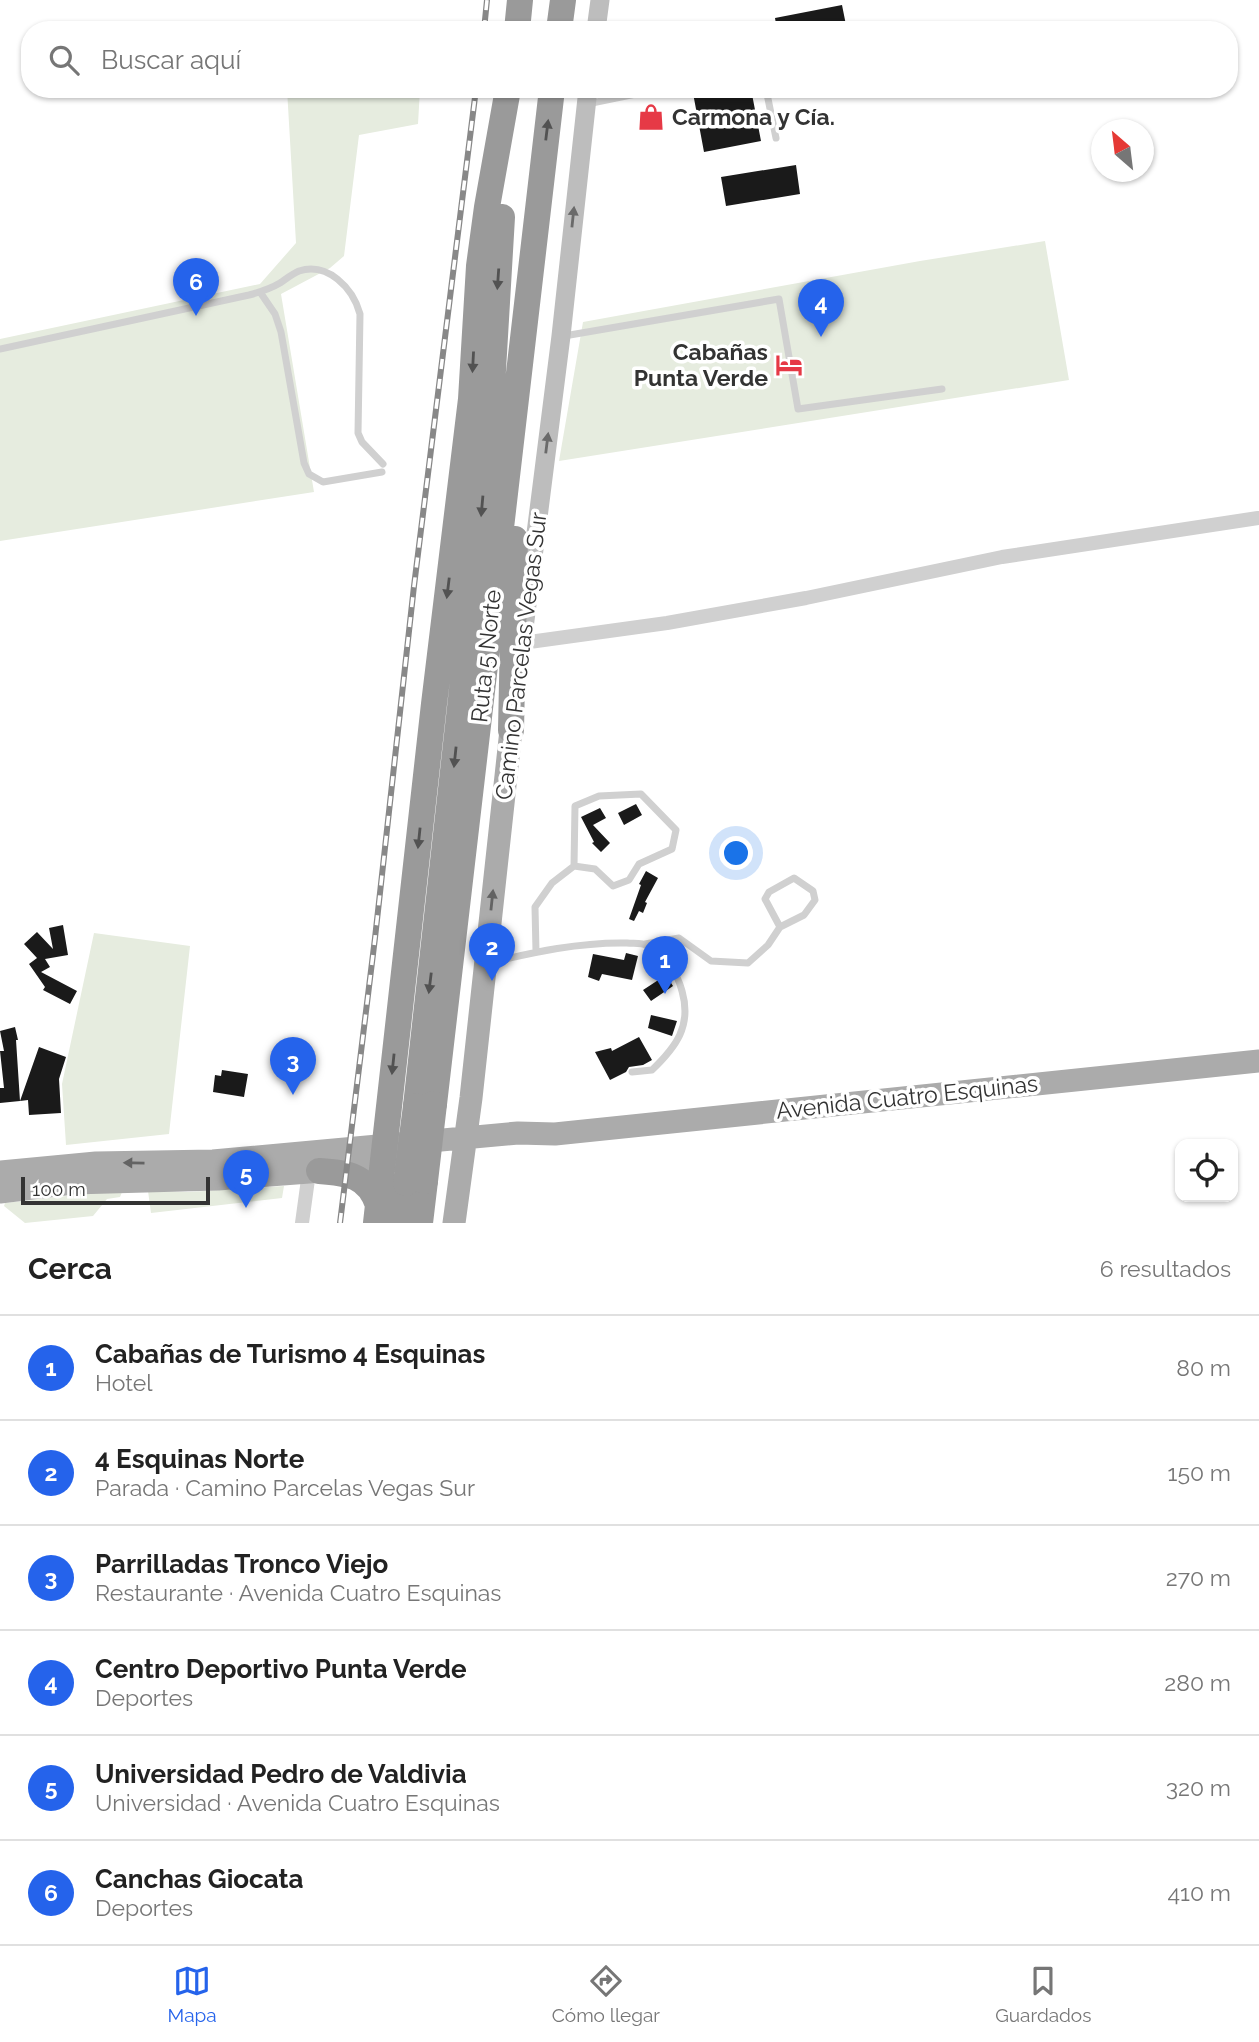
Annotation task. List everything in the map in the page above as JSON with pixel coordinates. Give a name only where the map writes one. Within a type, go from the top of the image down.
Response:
[{"type":"highway","points":[[518,21],[520,0]]},
{"type":"highway","points":[[560,21],[563,0]]},
{"type":"highway","points":[[377,1214],[433,704],[471,399],[479,266],[487,207],[508,98]]},
{"type":"highway","name":"Ruta 5 Norte","points":[[425,1105],[491,404],[509,98]]},
{"type":"highway","name":"Ruta 5 Norte","points":[[402,1223],[416,1182],[551,98]]},
{"type":"highway","points":[[511,730],[518,368]]},
{"type":"highway","points":[[314,1171],[340,1172],[357,1178],[371,1189],[377,1214]]},
{"type":"highway","name":"Ruta 5 Norte","points":[[416,1182],[420,1223]]},
{"type":"main road","name":"Camino Parcelas Vegas Sur","points":[[454,1223],[471,1098],[511,730]]},
{"type":"main road","name":"Avenida Cuatro Esquinas","points":[[0,1175],[73,1182],[218,1179],[314,1171],[384,1154],[465,1144],[1259,1061]]},
{"type":"main road","points":[[460,1179],[471,1160],[498,1141],[493,1130],[481,1120],[472,1106],[471,1098]]},
{"type":"main road","name":"Avenida Cuatro Esquinas","points":[[0,1175],[96,1163],[188,1163],[346,1149],[384,1154]]},
{"type":"main road","points":[[314,1171],[309,1160],[312,1157],[346,1149]]},
{"type":"street","points":[[597,21],[600,0]]},
{"type":"street","name":"Camino Parcelas Vegas Sur","points":[[511,730],[588,98]]},
{"type":"street","points":[[522,643],[667,623],[816,596],[1002,557],[1258,518]]},
{"type":"street","points":[[302,1223],[314,1171]]},
{"type":"lane","points":[[768,98],[776,138]]},
{"type":"lane","points":[[0,349],[260,292],[295,272],[309,269],[323,272],[336,278],[354,296],[360,314],[358,433],[383,468],[323,482],[309,474],[304,463],[281,332],[275,314],[260,292]]},
{"type":"lane","points":[[561,336],[779,299],[798,409],[942,390]]},
{"type":"lane","points":[[536,952],[535,907],[552,883],[574,866],[595,869],[613,886],[629,880],[639,864],[672,849],[676,830],[641,794],[599,796],[575,806],[574,866]]},
{"type":"lane","points":[[485,964],[536,952],[600,942],[645,944],[679,938],[711,961],[748,963],[768,945],[780,927],[804,915],[815,900],[813,891],[794,878],[769,892],[765,899],[780,927]]},
{"type":"lane","points":[[632,1072],[652,1070],[673,1050],[683,1028],[687,1006],[680,984],[668,962],[645,944]]},
{"type":"shaded area","points":[[288,98],[419,98],[418,124],[359,135],[344,256],[330,268],[281,294],[314,492],[0,541],[0,339],[260,284],[296,243]]},
{"type":"shaded area","points":[[1045,241],[1069,380],[559,461],[583,322]]},
{"type":"shaded area","points":[[94,933],[190,946],[169,1134],[66,1145],[62,1084]]},
{"type":"shaded area","points":[[284,1186],[282,1198],[151,1213],[148,1191],[188,1192]]},
{"type":"shaded area","points":[[122,1192],[120,1197],[107,1199],[93,1216],[25,1223],[4,1206],[5,1203]]},
{"type":"building","points":[[842,5],[845,21],[776,21],[775,18]]},
{"type":"building","points":[[694,98],[753,98],[761,141],[704,152]]},
{"type":"building","points":[[796,165],[800,194],[726,206],[721,177]]},
{"type":"building","points":[[636,804],[642,815],[624,825],[618,813]]},
{"type":"building","points":[[600,808],[606,818],[593,825],[610,843],[601,852],[592,843],[594,842],[581,817]]},
{"type":"building","points":[[646,871],[658,878],[645,902],[647,903],[643,913],[639,911],[634,921],[629,919],[641,885],[639,884]]},
{"type":"building","points":[[63,925],[68,955],[45,959],[50,967],[41,972],[77,991],[70,1004],[43,990],[45,987],[29,964],[37,958],[24,944],[37,932],[53,949],[49,928]]},
{"type":"building","points":[[626,953],[638,956],[632,980],[602,974],[599,981],[588,977],[593,954],[624,960]]},
{"type":"building","points":[[666,975],[673,986],[651,1001],[643,990]]},
{"type":"building","points":[[651,1015],[677,1021],[672,1036],[648,1028]]},
{"type":"building","points":[[15,1027],[18,1040],[20,1101],[0,1103],[0,1088],[4,1088],[0,1051],[4,1051],[0,1031]]},
{"type":"building","points":[[639,1037],[652,1060],[643,1065],[629,1067],[626,1072],[610,1080],[595,1052],[611,1048],[612,1051]]},
{"type":"building","points":[[39,1047],[66,1057],[59,1079],[61,1113],[29,1115],[28,1100],[20,1101]]},
{"type":"building","points":[[222,1070],[248,1074],[244,1097],[213,1092],[215,1075],[221,1076]]},
{"type":"railway","points":[[485,21],[487,0]]},
{"type":"railway","points":[[340,1223],[414,586],[475,98]]},
{"type":"place","name":"Carmona y Cía.","points":[[651,117]]},
{"type":"place","name":"Canchas Giocata","points":[[196,316]]},
{"type":"place","name":"Centro Deportivo Punta Verde","points":[[821,337]]},
{"type":"place","name":"Cabañas Punta Verde","points":[[789,365]]},
{"type":"place","name":"4 Esquinas Norte","points":[[492,981]]},
{"type":"place","name":"Cabañas de Turismo 4 Esquinas","points":[[665,994]]},
{"type":"place","name":"Parrilladas Tronco Viejo","points":[[293,1095]]},
{"type":"place","name":"Universidad Pedro de Valdivia","points":[[246,1208]]}]
